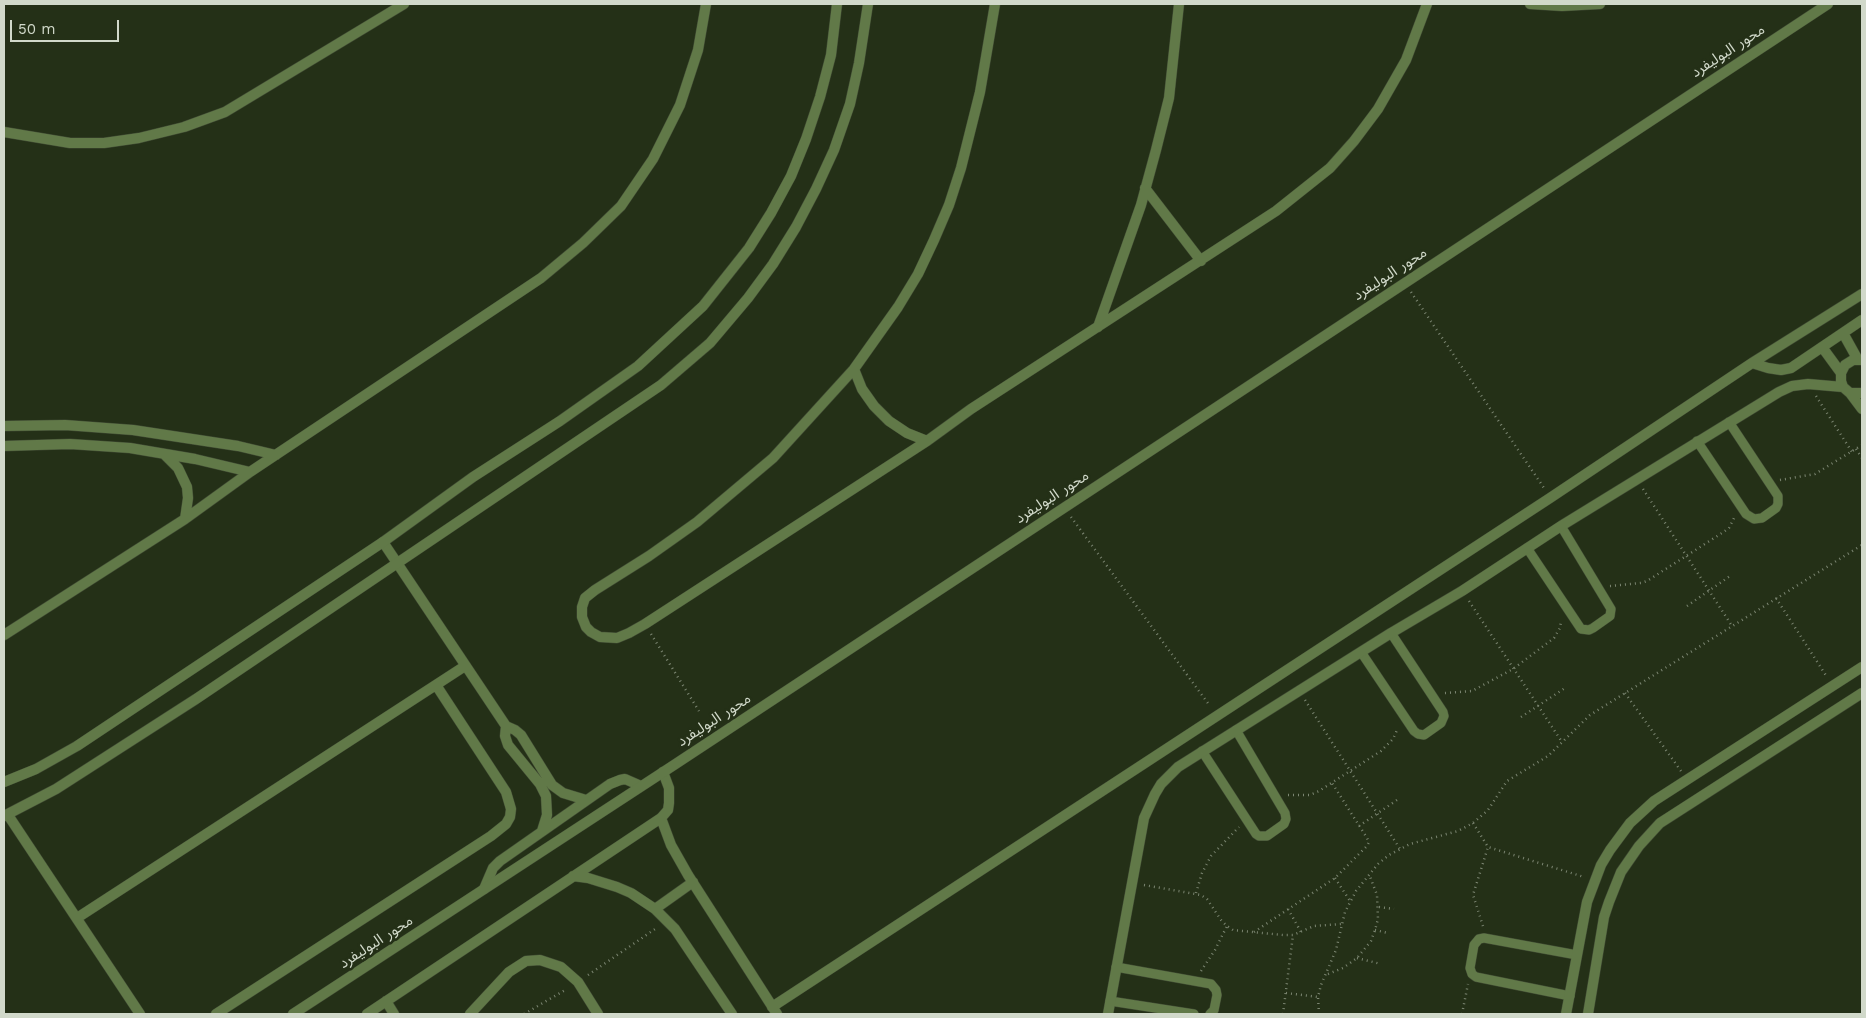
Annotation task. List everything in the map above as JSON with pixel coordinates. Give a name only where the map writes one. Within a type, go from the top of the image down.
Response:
[{"type":"street","points":[[4,132],[70,142],[104,143],[139,138],[184,127],[225,112],[404,4]]},
{"type":"street","points":[[4,635],[185,519],[250,472],[541,278],[583,243],[620,206],[653,158],[680,105],[698,50],[706,4]]},
{"type":"street","points":[[4,782],[36,769],[77,746],[383,542],[473,477],[560,422],[638,366],[703,306],[725,281],[749,248],[791,176],[820,97],[831,55],[837,4]]},
{"type":"street","points":[[140,1014],[77,918],[6,816],[56,789],[196,699],[398,563],[662,385],[710,342],[748,298],[773,264],[796,227],[816,189],[834,150],[854,88],[868,4]]},
{"type":"street","points":[[994,4],[982,84],[971,132],[949,204],[918,274],[898,307],[854,369],[773,458],[697,522],[585,598],[582,607],[582,617],[586,627],[591,632],[600,637],[617,638],[645,624],[926,441],[971,409],[1276,212],[1330,168],[1354,141],[1378,109],[1395,82],[1415,40],[1427,4]]},
{"type":"street","points":[[1098,327],[1146,188],[1168,98],[1179,4]]},
{"type":"street","points":[[1530,4],[1600,4]]},
{"type":"street","name":"محور البوليفرد","points":[[293,1014],[1828,4]]},
{"type":"street","points":[[1146,188],[1201,261]]},
{"type":"street","points":[[661,818],[671,845],[774,1010],[1752,363],[1862,294]]},
{"type":"street","points":[[1752,363],[1781,370],[1791,368],[1862,320]]},
{"type":"street","points":[[1843,333],[1860,360],[1849,362],[1841,373],[1841,380],[1862,409]]},
{"type":"street","points":[[1822,347],[1841,373]]},
{"type":"street","points":[[854,369],[862,389],[889,421],[907,433],[926,441]]},
{"type":"street","points":[[1108,1014],[1143,824],[1154,794],[1178,767],[1778,392],[1792,386],[1808,384],[1862,393]]},
{"type":"street","points":[[4,426],[65,426],[133,430],[238,446],[276,455]]},
{"type":"street","points":[[4,446],[31,444],[93,445],[164,453],[250,472]]},
{"type":"street","points":[[164,453],[172,460],[184,477],[188,498],[185,519]]},
{"type":"street","points":[[383,542],[506,726],[521,735],[530,753],[557,789],[586,800]]},
{"type":"street","points":[[77,918],[465,666]]},
{"type":"street","points":[[1566,1014],[1587,902],[1594,881],[1610,850],[1630,823],[1654,801],[1862,666]]},
{"type":"street","points":[[216,1014],[491,836],[506,824],[510,817],[511,809],[506,792],[436,685]]},
{"type":"street","points":[[1588,1014],[1604,917],[1621,872],[1639,846],[1660,823],[1862,694]]},
{"type":"street","points":[[506,726],[508,745],[540,784],[546,796],[547,815],[542,831]]},
{"type":"street","points":[[521,760],[530,753]]},
{"type":"street","points":[[369,1014],[661,818],[668,810],[669,803],[668,788],[663,772]]},
{"type":"street","points":[[484,890],[493,868],[500,861],[610,784],[620,780],[631,780],[642,786]]},
{"type":"street","points":[[573,876],[588,878],[617,887],[655,909],[675,929],[732,1014]]},
{"type":"street","points":[[655,909],[693,882]]},
{"type":"street","points":[[470,1014],[509,972],[526,961],[540,960],[554,964],[578,982],[598,1014]]},
{"type":"street","points":[[386,1001],[394,1014]]},
{"type":"lane","points":[[1698,441],[1736,500],[1750,518],[1762,518],[1778,504],[1778,496],[1729,422]]},
{"type":"lane","points":[[1527,548],[1581,629],[1589,630],[1593,628],[1610,616],[1612,612],[1561,526]]},
{"type":"lane","points":[[1361,652],[1416,733],[1421,735],[1441,723],[1444,712],[1391,633]]},
{"type":"lane","points":[[1202,751],[1256,834],[1264,837],[1284,824],[1286,819],[1285,813],[1236,730]]},
{"type":"lane","points":[[1570,996],[1476,977],[1472,974],[1470,968],[1474,944],[1479,938],[1489,939],[1577,955]]},
{"type":"lane","points":[[1116,967],[1211,984],[1216,990],[1216,1006],[1210,1014]]},
{"type":"lane","points":[[1110,1001],[1194,1014]]},
{"type":"path","points":[[1405,283],[1550,498]]},
{"type":"path","points":[[1808,384],[1852,452]]},
{"type":"path","points":[[1768,482],[1815,474],[1862,445]]},
{"type":"path","points":[[1856,449],[1862,458]]},
{"type":"path","points":[[1637,479],[1732,626]]},
{"type":"path","points":[[1598,587],[1641,584],[1687,556],[1729,528],[1734,520],[1736,500]]},
{"type":"path","points":[[1064,508],[1217,716]]},
{"type":"path","points":[[1319,1014],[1318,997],[1321,985],[1336,950],[1341,924],[1350,901],[1369,874],[1384,860],[1400,848],[1420,840],[1458,831],[1473,823],[1488,810],[1507,781],[1539,762],[1590,715],[1862,545]]},
{"type":"path","points":[[1687,606],[1730,576]]},
{"type":"path","points":[[1462,591],[1562,742]]},
{"type":"path","points":[[1776,598],[1833,685]]},
{"type":"path","points":[[1431,694],[1472,691],[1514,669],[1554,638],[1560,628],[1563,604]]},
{"type":"path","points":[[645,624],[699,711]]},
{"type":"path","points":[[1521,717],[1565,688]]},
{"type":"path","points":[[1299,691],[1400,848]]},
{"type":"path","points":[[1625,693],[1687,780]]},
{"type":"path","points":[[1275,795],[1310,795],[1332,783],[1386,748],[1394,739],[1404,715]]},
{"type":"path","points":[[1253,932],[1335,878],[1367,846],[1368,838],[1332,783]]},
{"type":"path","points":[[1360,826],[1397,800]]},
{"type":"path","points":[[1196,893],[1202,874],[1211,856],[1247,819]]},
{"type":"path","points":[[1473,823],[1488,847],[1594,881]]},
{"type":"path","points":[[1488,847],[1473,897],[1489,939]]},
{"type":"path","points":[[1327,974],[1342,968],[1356,958],[1364,950],[1375,930],[1379,907],[1376,890],[1369,874]]},
{"type":"path","points":[[1335,878],[1350,901]]},
{"type":"path","points":[[1132,883],[1196,893],[1207,899],[1227,926],[1233,930],[1283,935],[1301,932],[1314,926],[1341,924]]},
{"type":"path","points":[[1379,907],[1394,909]]},
{"type":"path","points":[[1288,909],[1301,932]]},
{"type":"path","points":[[524,1014],[578,982],[667,921]]},
{"type":"path","points":[[1194,980],[1215,950],[1227,926]]},
{"type":"path","points":[[1375,930],[1388,933]]},
{"type":"path","points":[[1282,1014],[1293,934]]},
{"type":"path","points":[[1356,958],[1381,964]]},
{"type":"path","points":[[1462,1014],[1467,986],[1472,974]]},
{"type":"path","points":[[1286,993],[1318,997]]}]
